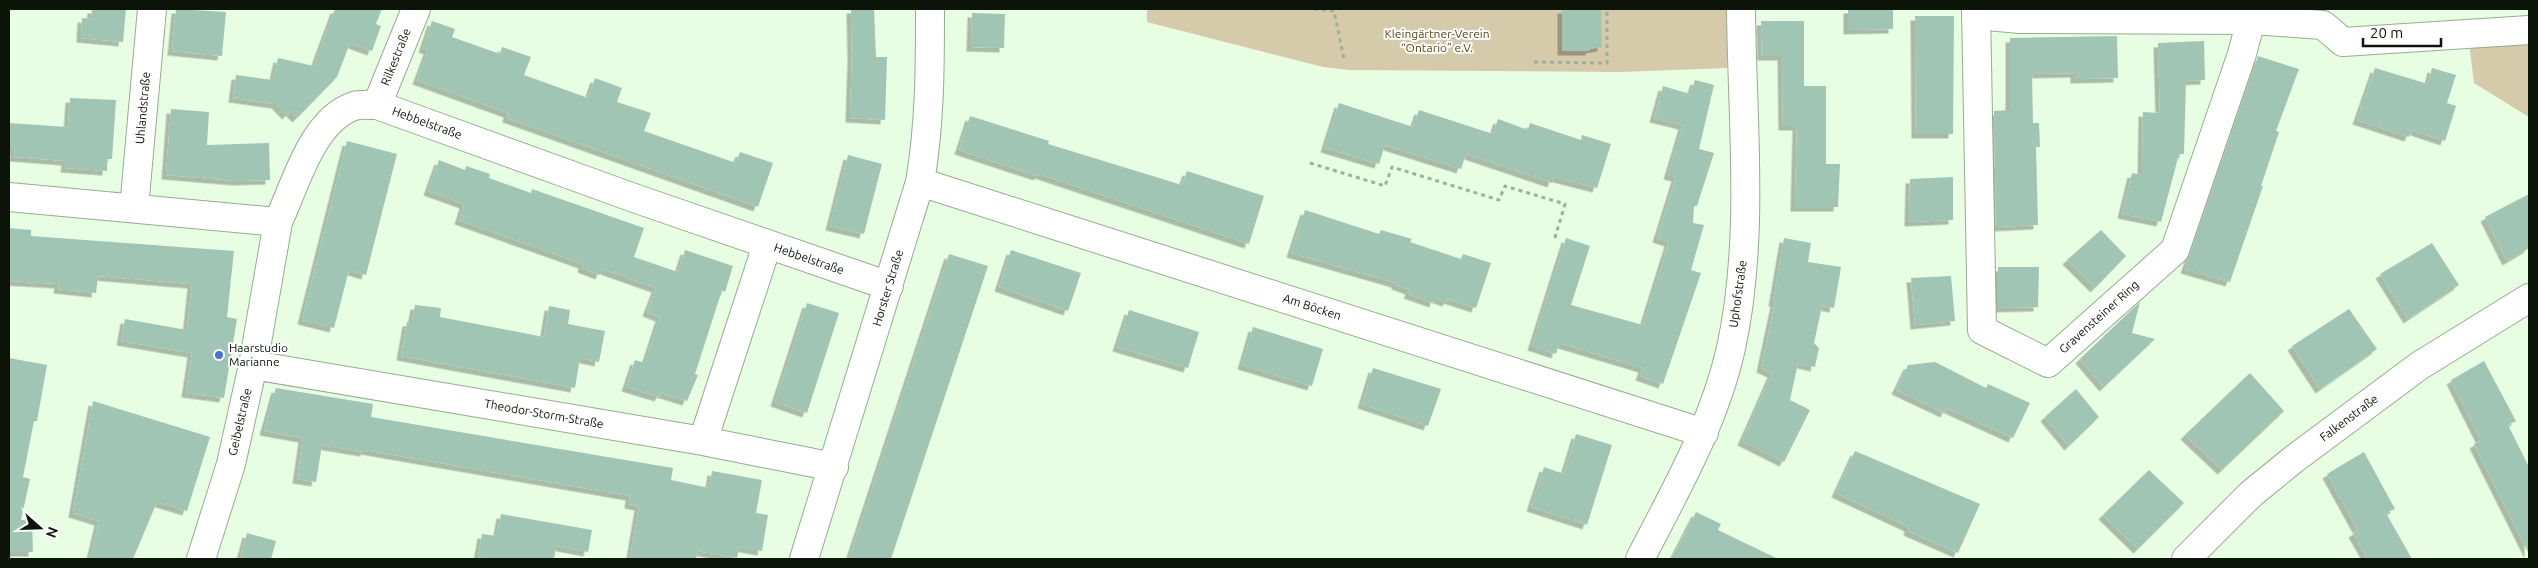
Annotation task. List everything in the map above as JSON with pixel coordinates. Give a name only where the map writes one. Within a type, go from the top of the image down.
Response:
[{"type":"street","name":"Uhlandstraße","points":[[134,208],[152,9]]},
{"type":"street","name":"Rilkestraße","points":[[377,105],[416,9]]},
{"type":"street","name":"Horster Straße","points":[[804,559],[834,467],[920,182],[926,145],[929,102],[930,9]]},
{"type":"street","name":"Uphofstraße","points":[[1640,559],[1704,433],[1730,348],[1745,251],[1741,9]]},
{"type":"street","points":[[1976,12],[2020,19],[2143,14],[2251,20],[2326,17],[2343,42],[2522,24]]},
{"type":"street","name":"Gravensteiner Ring","points":[[1976,12],[1982,330],[2048,363],[2175,250],[2242,54],[2251,20]]},
{"type":"street","name":"Hebbelstraße","points":[[278,222],[311,148],[322,129],[338,115],[354,106],[377,105],[767,245],[889,286]]},
{"type":"street","name":"Am Böcken","points":[[920,182],[1704,433]]},
{"type":"street","points":[[9,197],[278,222]]},
{"type":"street","name":"Geibelstraße","points":[[201,559],[231,464],[253,365],[278,222]]},
{"type":"street","points":[[704,441],[767,245]]},
{"type":"street","name":"Falkenstraße","points":[[2186,559],[2251,494],[2294,459],[2419,366],[2529,298]]},
{"type":"street","name":"Theodor-Storm-Straße","points":[[253,365],[704,441],[834,467]]},
{"type":"path","points":[[1314,9],[1334,11],[1344,59]]},
{"type":"path","points":[[1534,62],[1607,63],[1607,9]]},
{"type":"path","points":[[1310,162],[1385,186],[1392,167],[1499,200],[1505,186],[1565,204],[1554,242]]},
{"type":"green space","name":"Kleingärtner-Verein “Ontario” e.V.","points":[[1147,9],[1727,9],[1727,68],[1620,72],[1349,70],[1323,67],[1147,22]]},
{"type":"green space","points":[[2529,40],[2529,117],[2474,83],[2469,42]]},
{"type":"building","points":[[92,9],[126,9],[123,42],[81,38],[82,18],[91,19]]},
{"type":"building","points":[[176,9],[226,12],[222,56],[172,51]]},
{"type":"building","points":[[335,9],[382,9],[376,24],[381,26],[372,51],[350,43],[337,77],[297,118],[290,111],[287,115],[276,104],[233,98],[236,75],[273,80],[278,58],[314,66]]},
{"type":"building","points":[[851,9],[874,9],[876,57],[887,57],[885,120],[850,118]]},
{"type":"building","points":[[1562,9],[1601,9],[1602,47],[1590,49],[1590,51],[1562,51]]},
{"type":"building","points":[[1848,9],[1893,9],[1893,29],[1848,30]]},
{"type":"building","points":[[972,13],[1005,14],[1004,48],[971,47]]},
{"type":"building","points":[[1915,16],[1954,16],[1953,134],[1916,134]]},
{"type":"building","points":[[432,21],[455,29],[452,37],[500,54],[502,47],[531,57],[524,75],[588,98],[595,78],[622,88],[617,102],[651,113],[644,131],[736,163],[740,152],[773,163],[758,207],[507,118],[508,113],[417,80],[428,50],[423,48]]},
{"type":"building","points":[[1761,21],[1804,21],[1804,86],[1826,86],[1826,164],[1840,164],[1838,207],[1795,207],[1797,126],[1783,126],[1782,56],[1762,56]]},
{"type":"building","points":[[2117,36],[2118,78],[2075,79],[2075,73],[2032,74],[2033,123],[2039,123],[2040,147],[2036,147],[2038,225],[1996,227],[1994,111],[2010,110],[2010,38]]},
{"type":"building","points":[[2204,41],[2205,80],[2186,81],[2184,154],[2179,154],[2161,222],[2122,214],[2132,173],[2142,175],[2143,112],[2160,113],[2158,43]]},
{"type":"building","points":[[2258,56],[2299,69],[2276,131],[2279,132],[2261,186],[2263,186],[2230,282],[2185,269]]},
{"type":"building","points":[[2375,68],[2428,84],[2432,68],[2456,75],[2447,103],[2456,106],[2445,141],[2412,130],[2409,137],[2357,120]]},
{"type":"building","points":[[1695,80],[1714,85],[1699,149],[1714,153],[1697,206],[1694,206],[1693,223],[1704,225],[1691,270],[1701,273],[1663,384],[1640,376],[1643,368],[1559,343],[1556,354],[1532,346],[1566,238],[1590,246],[1571,305],[1643,325],[1669,242],[1657,238],[1676,177],[1668,175],[1683,125],[1654,118],[1663,86],[1690,94]]},
{"type":"building","points":[[70,98],[116,100],[112,159],[107,159],[107,171],[65,168],[66,161],[14,157],[15,150],[9,150],[9,123],[68,127]]},
{"type":"building","points":[[1339,103],[1413,127],[1419,110],[1493,134],[1498,119],[1528,130],[1530,123],[1581,140],[1582,135],[1611,144],[1597,188],[1554,177],[1552,183],[1466,154],[1461,169],[1385,145],[1379,164],[1325,148]]},
{"type":"building","points":[[171,109],[209,112],[207,145],[269,143],[270,180],[238,181],[166,175]]},
{"type":"building","points":[[970,116],[1049,141],[1048,144],[1182,185],[1187,171],[1264,196],[1249,244],[1039,174],[1038,176],[959,150]]},
{"type":"building","points":[[347,141],[397,154],[366,275],[349,270],[334,328],[302,320]]},
{"type":"building","points":[[848,155],[882,164],[864,234],[830,226]]},
{"type":"building","points":[[439,160],[465,170],[466,166],[490,174],[489,178],[531,193],[532,189],[644,228],[634,257],[678,272],[685,250],[733,266],[725,292],[722,290],[695,374],[698,375],[687,401],[661,393],[659,397],[626,387],[635,360],[645,363],[660,317],[647,312],[656,288],[602,269],[600,275],[582,268],[583,264],[459,220],[464,204],[428,191]]},
{"type":"building","points":[[1953,177],[1953,220],[1909,222],[1910,179]]},
{"type":"building","points":[[2529,194],[2529,248],[2507,261],[2485,217]]},
{"type":"building","points":[[1305,210],[1379,234],[1381,230],[1412,239],[1410,242],[1461,259],[1463,254],[1491,263],[1476,308],[1448,299],[1447,302],[1435,298],[1434,303],[1408,294],[1410,290],[1396,285],[1396,283],[1291,253]]},
{"type":"building","points":[[9,228],[31,230],[31,236],[234,251],[227,317],[237,319],[224,398],[186,393],[192,353],[121,341],[125,319],[187,330],[192,284],[98,276],[96,293],[58,289],[59,284],[9,281]]},
{"type":"building","points":[[2101,230],[2126,256],[2095,288],[2067,260]]},
{"type":"building","points":[[1784,238],[1811,243],[1808,262],[1841,267],[1834,308],[1822,306],[1814,343],[1819,348],[1815,367],[1798,363],[1790,400],[1810,410],[1784,462],[1742,441],[1772,373],[1761,368],[1775,302],[1773,302]]},
{"type":"building","points":[[2432,243],[2459,285],[2408,319],[2380,274]]},
{"type":"building","points":[[1011,250],[1081,273],[1068,311],[999,287]]},
{"type":"building","points":[[949,254],[988,266],[891,559],[849,559]]},
{"type":"building","points":[[1998,267],[2039,267],[2038,307],[1998,308]]},
{"type":"building","points":[[1951,276],[1955,321],[1915,325],[1911,278]]},
{"type":"building","points":[[2140,302],[2132,333],[2155,339],[2104,387],[2080,359]]},
{"type":"building","points":[[807,303],[839,313],[807,413],[775,402]]},
{"type":"building","points":[[415,305],[441,308],[440,317],[544,337],[549,306],[570,310],[568,324],[605,331],[599,362],[580,358],[575,388],[401,356],[407,322],[412,322]]},
{"type":"building","points":[[2349,309],[2377,349],[2320,389],[2292,346]]},
{"type":"building","points":[[1129,310],[1199,332],[1188,368],[1117,347]]},
{"type":"building","points":[[1253,327],[1323,349],[1312,386],[1242,365]]},
{"type":"building","points":[[9,358],[47,365],[37,421],[34,421],[23,477],[30,479],[21,520],[32,520],[33,552],[9,552]]},
{"type":"building","points":[[2484,361],[2516,421],[2508,425],[2529,467],[2529,554],[2474,444],[2481,440],[2451,380]]},
{"type":"building","points":[[1935,362],[1986,388],[1988,384],[2030,403],[2013,438],[1947,408],[1945,413],[1896,390],[1908,365]]},
{"type":"building","points":[[1373,368],[1441,389],[1428,426],[1362,404]]},
{"type":"building","points":[[2250,373],[2284,411],[2222,470],[2185,435]]},
{"type":"building","points":[[276,388],[373,404],[371,417],[673,468],[671,480],[709,488],[712,471],[762,480],[756,513],[768,515],[762,551],[739,547],[737,558],[698,551],[696,559],[630,559],[639,506],[629,504],[630,496],[365,450],[365,452],[322,445],[316,482],[297,479],[303,438],[264,431]]},
{"type":"building","points":[[2076,389],[2099,417],[2069,446],[2045,417]]},
{"type":"building","points":[[93,401],[210,437],[187,511],[157,502],[133,559],[90,559],[99,521],[73,513]]},
{"type":"building","points":[[1576,434],[1612,445],[1587,525],[1531,507],[1544,467],[1564,474]]},
{"type":"building","points":[[1855,451],[1980,504],[1958,553],[1908,531],[1909,527],[1836,493]]},
{"type":"building","points":[[2364,452],[2395,509],[2386,513],[2412,559],[2368,559],[2353,533],[2358,530],[2327,474]]},
{"type":"building","points":[[2149,470],[2184,503],[2138,549],[2103,515]]},
{"type":"building","points":[[1696,512],[1721,524],[1718,530],[1778,559],[1672,559]]},
{"type":"building","points":[[501,514],[592,530],[588,552],[556,546],[554,559],[493,559],[478,557],[482,534],[497,536]]},
{"type":"building","points":[[247,533],[276,541],[271,559],[240,559]]},
{"type":"place","name":"Haarstudio Marianne","points":[[219,355]]}]
